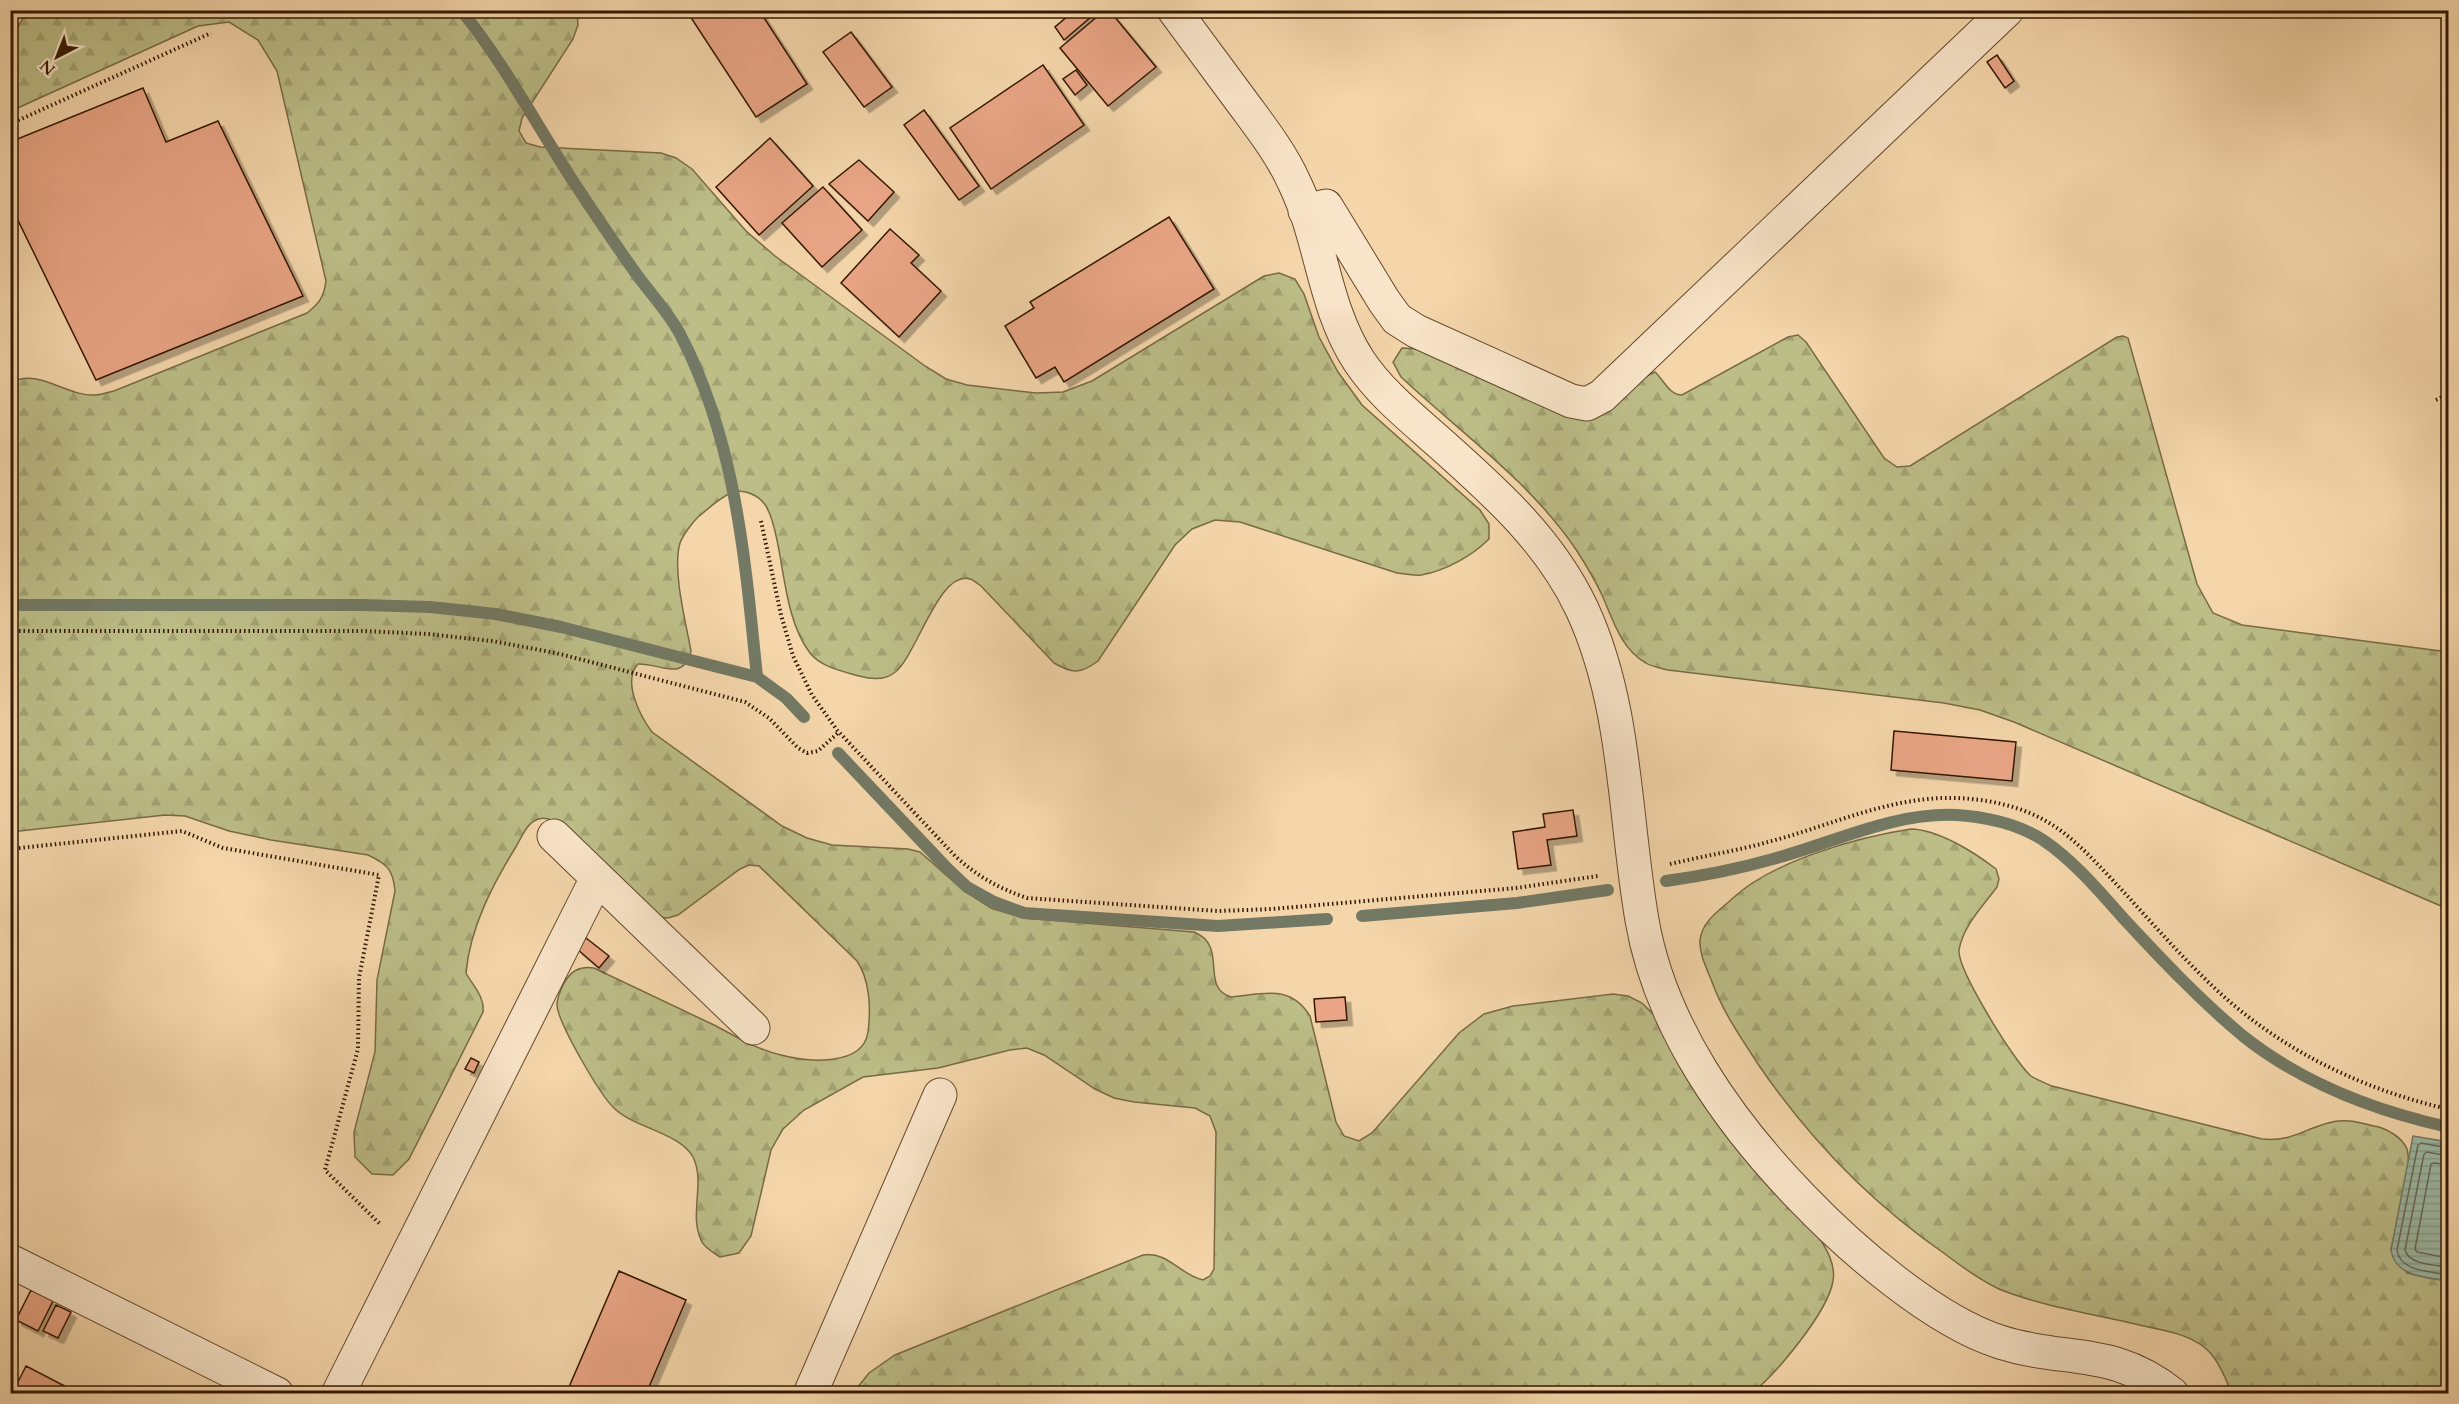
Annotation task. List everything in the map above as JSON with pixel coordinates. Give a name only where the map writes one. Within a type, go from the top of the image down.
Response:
[{"type":"street","points":[[1174,10],[1261,128],[1294,181],[1340,328],[1358,359],[1380,389],[1497,493],[1528,527],[1557,564],[1580,604],[1598,646],[1611,691],[1642,922],[1654,972],[1673,1019],[1700,1068],[1731,1114],[1802,1199],[1841,1237],[1884,1272],[1961,1325],[1980,1335],[2021,1348],[2115,1362],[2143,1374],[2172,1394]]},
{"type":"street","points":[[1305,211],[1326,206],[1397,319],[1416,331],[1488,364],[1571,401],[1587,404],[1611,388],[2007,10]]},
{"type":"street","points":[[554,836],[753,1028]]},
{"type":"street","points":[[338,1394],[597,878]]},
{"type":"street","points":[[810,1394],[940,1095]]},
{"type":"street","points":[[10,1261],[277,1394]]},
{"type":"path","points":[[10,124],[211,33]]},
{"type":"path","points":[[2436,400],[2448,394]]},
{"type":"path","points":[[761,521],[781,615],[793,656],[812,695],[839,732],[955,856],[976,875],[1000,889],[1027,898],[1218,911],[1272,909],[1516,888],[1636,871],[1768,842],[1879,807],[1955,798],[1988,801],[2020,809],[2050,824],[2077,843],[2221,994],[2257,1024],[2294,1049],[2334,1071],[2387,1092],[2448,1109]]},
{"type":"path","points":[[10,631],[363,631],[428,634],[492,641],[556,652],[745,702],[768,718],[798,748],[807,753],[818,751],[839,732]]},
{"type":"path","points":[[10,849],[182,831],[223,848],[379,875],[359,978],[358,1049],[325,1170],[409,1252]]},
{"type":"green space","points":[[27,11],[577,11],[578,25],[573,39],[522,118],[519,131],[526,143],[540,147],[661,153],[676,158],[692,169],[746,231],[775,256],[925,366],[946,379],[967,385],[1036,393],[1063,392],[1092,381],[1264,276],[1279,273],[1295,279],[1304,294],[1319,337],[1338,372],[1362,405],[1480,510],[1489,524],[1489,539],[1466,557],[1430,573],[1415,575],[1397,573],[1240,522],[1215,520],[1192,529],[1175,545],[1098,661],[1086,668],[1072,671],[1054,663],[981,586],[970,579],[959,580],[948,587],[938,600],[911,651],[894,673],[886,677],[872,678],[832,668],[820,662],[810,653],[792,615],[772,520],[763,502],[741,491],[722,498],[698,517],[681,540],[678,554],[679,582],[691,651],[687,661],[677,669],[638,664],[634,671],[632,689],[642,717],[652,732],[782,826],[807,838],[832,845],[908,849],[920,852],[964,891],[991,908],[1023,918],[1194,932],[1204,938],[1210,947],[1214,976],[1222,992],[1231,997],[1265,993],[1285,995],[1294,999],[1310,1016],[1336,1122],[1344,1136],[1359,1141],[1372,1133],[1459,1033],[1484,1014],[1513,1006],[1613,994],[1628,996],[1642,1003],[1654,1015],[1687,1075],[1817,1234],[1827,1251],[1832,1262],[1833,1281],[1822,1309],[1800,1342],[1752,1393],[853,1393],[869,1373],[895,1355],[1143,1255],[1160,1257],[1203,1280],[1210,1276],[1214,1269],[1216,1132],[1210,1116],[1195,1108],[1114,1098],[1095,1089],[1044,1055],[1027,1048],[938,1068],[863,1077],[804,1110],[783,1129],[771,1150],[751,1236],[739,1253],[720,1257],[703,1244],[698,1232],[696,1211],[698,1178],[693,1157],[687,1149],[668,1136],[624,1116],[615,1109],[600,1090],[581,1059],[559,1014],[557,1002],[564,983],[576,970],[594,968],[764,1050],[792,1057],[819,1060],[845,1057],[864,1043],[868,1032],[869,1014],[865,977],[857,961],[759,866],[749,865],[740,869],[678,915],[668,918],[658,917],[558,824],[545,818],[533,822],[525,831],[491,891],[472,939],[466,973],[480,996],[483,1012],[409,1159],[393,1175],[372,1174],[355,1157],[354,1132],[375,1052],[377,980],[395,891],[393,877],[388,868],[368,855],[271,840],[229,831],[185,816],[165,815],[11,832],[11,383],[31,378],[85,394],[97,395],[114,391],[307,313],[321,299],[326,281],[277,71],[258,40],[229,22],[198,26],[11,111],[11,39]]},
{"type":"green space","points":[[1798,335],[1806,342],[1884,458],[1897,467],[1910,466],[2117,337],[2128,338],[2197,584],[2213,613],[2242,625],[2448,652],[2448,909],[2014,722],[1980,710],[1944,703],[1668,670],[1648,664],[1637,657],[1624,642],[1593,578],[1559,526],[1517,480],[1401,377],[1393,362],[1402,348],[1419,349],[1566,415],[1655,372],[1670,390],[1682,395],[1788,337]]},
{"type":"green space","points":[[1911,829],[1933,833],[1944,838],[1967,849],[1996,869],[1999,879],[1997,887],[1969,925],[1959,950],[1967,976],[1988,1015],[2013,1054],[2031,1076],[2052,1086],[2262,1139],[2281,1139],[2328,1123],[2345,1121],[2384,1129],[2401,1141],[2407,1149],[2408,1169],[2391,1249],[2407,1273],[2448,1281],[2448,1393],[2232,1393],[2221,1368],[2213,1357],[2204,1347],[2190,1339],[2167,1331],[2070,1310],[2015,1295],[1985,1282],[1892,1213],[1820,1144],[1778,1092],[1727,1014],[1702,956],[1701,933],[1717,912],[1733,898],[1770,873],[1793,862],[1842,845]]},
{"type":"water","points":[[2413,1136],[2448,1142],[2448,1281],[2421,1277],[2405,1271],[2398,1266],[2391,1250]]},
{"type":"building","points":[[686,10],[759,10],[807,84],[756,117]]},
{"type":"building","points":[[1075,10],[1088,10],[1092,16],[1064,40],[1055,27]]},
{"type":"building","points":[[1105,10],[1109,10],[1156,67],[1108,106],[1060,48]]},
{"type":"building","points":[[851,32],[892,87],[864,107],[823,52]]},
{"type":"building","points":[[1997,55],[2014,81],[2005,88],[1987,62]]},
{"type":"building","points":[[1043,65],[1084,125],[991,189],[950,128]]},
{"type":"building","points":[[1076,70],[1087,85],[1075,95],[1063,79]]},
{"type":"building","points":[[143,88],[166,142],[218,121],[303,296],[96,380],[10,204],[10,142]]},
{"type":"building","points":[[924,110],[979,186],[959,200],[904,125]]},
{"type":"building","points":[[770,138],[813,186],[759,235],[716,187]]},
{"type":"building","points":[[859,160],[894,192],[868,221],[829,184]]},
{"type":"building","points":[[823,187],[862,230],[822,267],[782,223]]},
{"type":"building","points":[[1169,217],[1214,289],[1064,382],[1055,367],[1036,378],[1005,326],[1034,308],[1030,302]]},
{"type":"building","points":[[890,229],[919,255],[911,263],[941,291],[899,337],[841,283]]},
{"type":"building","points":[[1894,731],[2016,742],[2012,781],[1891,770]]},
{"type":"building","points":[[1573,810],[1577,836],[1547,840],[1551,865],[1518,869],[1513,832],[1545,827],[1543,814]]},
{"type":"building","points":[[586,938],[609,956],[599,968],[577,949]]},
{"type":"building","points":[[1345,997],[1347,1020],[1316,1022],[1314,999]]},
{"type":"building","points":[[471,1058],[479,1062],[474,1073],[465,1069]]},
{"type":"building","points":[[619,1271],[686,1300],[646,1394],[566,1394]]},
{"type":"building","points":[[31,1290],[53,1301],[38,1331],[16,1320]]},
{"type":"building","points":[[56,1305],[71,1312],[58,1338],[43,1331]]},
{"type":"building","points":[[26,1366],[80,1394],[12,1394]]},
{"type":"waterway","points":[[461,10],[506,72],[573,181],[637,275],[671,319],[699,375],[714,416],[735,501],[748,589],[757,677]]},
{"type":"waterway","points":[[10,605],[363,605],[430,607],[496,614],[561,627],[757,677],[786,698],[804,717]]},
{"type":"waterway","points":[[838,753],[967,887],[994,902],[1024,913],[1218,926],[1327,919]]},
{"type":"waterway","points":[[1666,881],[1760,863],[1886,823],[1910,818],[1957,815],[2012,826],[2033,834],[2065,857],[2196,994],[2243,1036],[2266,1053],[2315,1081],[2367,1104],[2448,1127]]},
{"type":"waterway","points":[[1362,916],[1517,903],[1608,890]]}]
